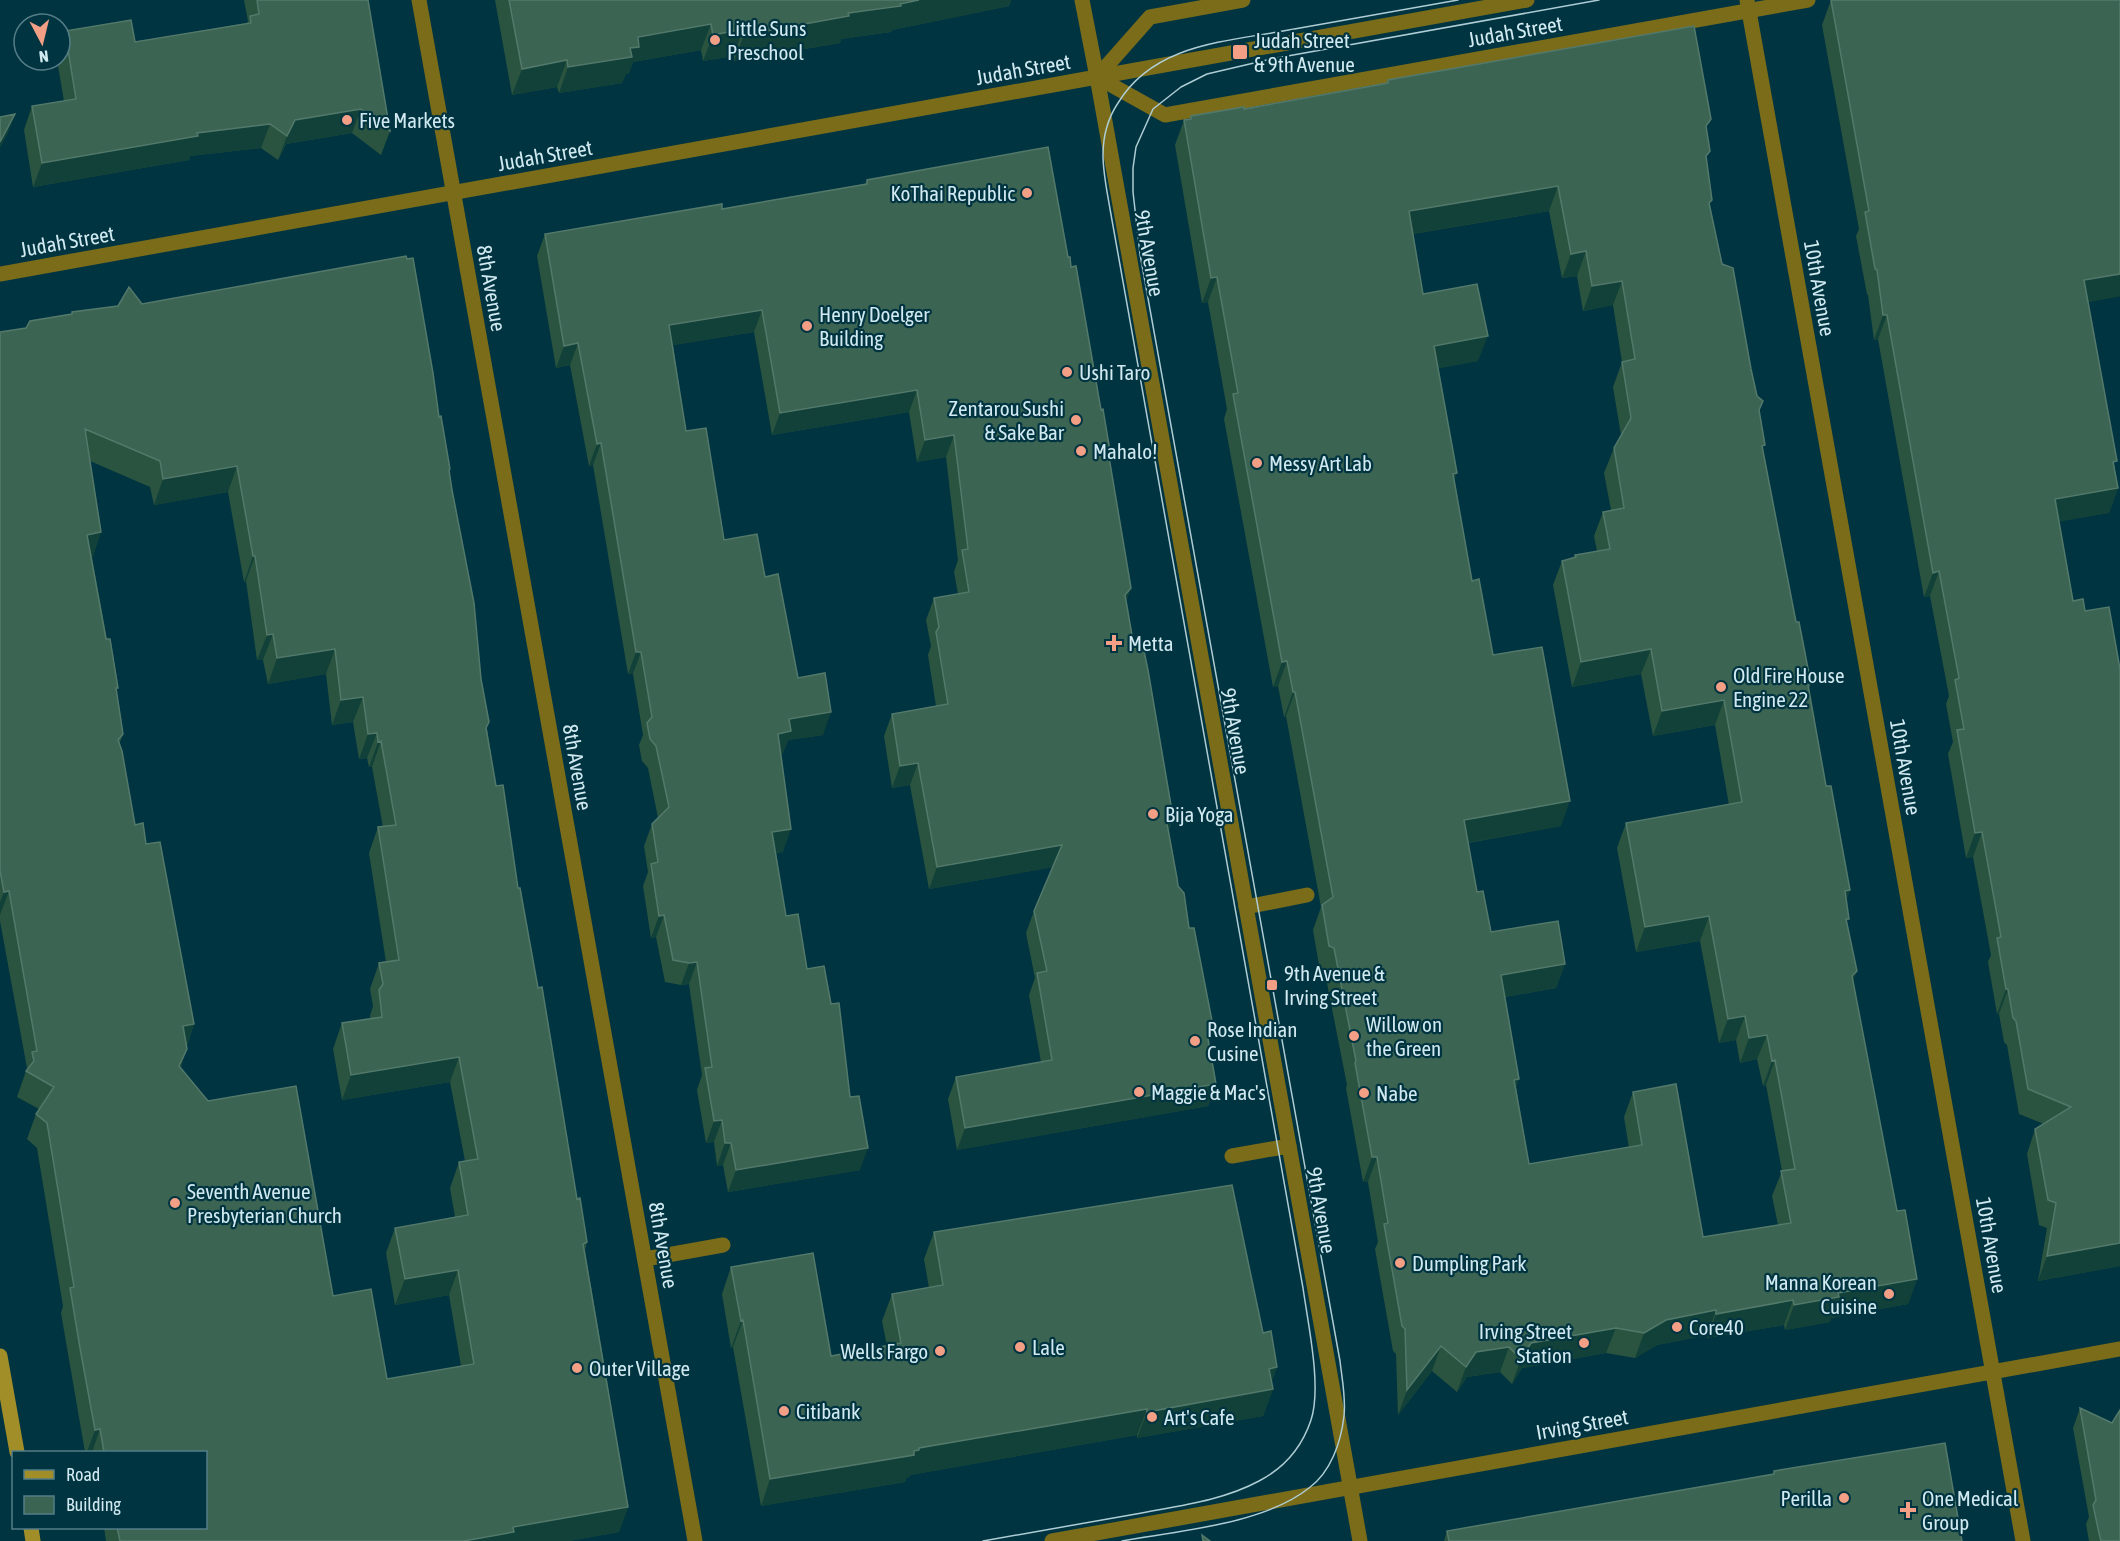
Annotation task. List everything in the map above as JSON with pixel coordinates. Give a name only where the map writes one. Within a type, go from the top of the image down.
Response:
[{"type":"main road","points":[[0,1356],[17,1451]]},
{"type":"street","name":"8th Avenue","points":[[419,0],[695,1541]]},
{"type":"street","name":"9th Avenue","points":[[1082,0],[1360,1541]]},
{"type":"street","name":"Judah Street","points":[[1097,77],[1150,17],[1243,0]]},
{"type":"street","name":"Judah Street","points":[[0,274],[1527,0]]},
{"type":"street","name":"Judah Street","points":[[1097,77],[1165,115],[1748,5],[1808,0]]},
{"type":"street","name":"10th Avenue","points":[[1748,5],[2023,1541]]},
{"type":"street","points":[[1246,907],[1307,895]]},
{"type":"street","points":[[1232,1156],[1289,1146]]},
{"type":"street","points":[[645,1259],[723,1245]]},
{"type":"street","name":"Irving Street","points":[[1052,1541],[2120,1349]]},
{"type":"building","points":[[257,0],[368,0],[390,131],[361,109],[295,120],[287,136],[270,124],[197,133],[198,136],[42,163],[32,106],[76,99],[72,72],[72,30],[131,20],[135,42],[251,23],[250,16],[259,14]]},
{"type":"building","points":[[509,0],[919,0],[900,4],[901,6],[848,13],[849,16],[744,35],[743,29],[713,35],[711,24],[638,37],[639,47],[630,48],[632,57],[568,67],[567,60],[522,69]]},
{"type":"building","points":[[1831,0],[2120,0],[2120,274],[2084,280],[2117,461],[2113,462],[2118,488],[2055,499],[2073,601],[2083,599],[2085,611],[2109,607],[2120,669],[2120,1243],[2047,1256],[2056,1203],[2048,1200],[2035,1129],[2071,1107],[2028,1089],[2016,1021],[2013,1018],[2008,989],[2006,989],[1997,938],[2001,937],[1982,832],[1975,833],[1957,730],[1964,729],[1955,680],[1959,678],[1939,571],[1933,573],[1887,315],[1883,315],[1877,270],[1865,212],[1869,211]]},
{"type":"building","points":[[1694,26],[1711,119],[1706,126],[1710,151],[1706,156],[1712,200],[1709,203],[1722,264],[1733,268],[1757,396],[1763,401],[1759,410],[1765,445],[1762,446],[1796,622],[1799,622],[1811,684],[1808,685],[1826,786],[1831,786],[1850,890],[1845,891],[1849,919],[1846,919],[1857,971],[1852,976],[1897,1211],[1905,1210],[1917,1279],[1838,1293],[1839,1297],[1794,1305],[1793,1300],[1716,1314],[1716,1310],[1666,1320],[1644,1333],[1616,1328],[1531,1343],[1521,1359],[1509,1347],[1476,1352],[1466,1367],[1441,1346],[1407,1390],[1405,1329],[1402,1326],[1384,1224],[1388,1223],[1377,1157],[1372,1157],[1334,948],[1329,946],[1322,905],[1333,897],[1295,692],[1293,692],[1287,661],[1282,662],[1233,394],[1238,393],[1217,277],[1211,278],[1184,120],[1191,119],[1191,116],[1244,107],[1244,109],[1388,83],[1388,80]],"holes":[[[1558,186],[1571,254],[1586,251],[1592,286],[1622,281],[1635,359],[1622,362],[1631,418],[1614,448],[1624,508],[1603,512],[1610,549],[1575,555],[1576,557],[1562,561],[1581,662],[1651,649],[1662,711],[1724,700],[1742,802],[1626,823],[1645,927],[1709,916],[1728,1019],[1745,1016],[1749,1038],[1767,1035],[1772,1061],[1775,1060],[1795,1169],[1781,1171],[1791,1223],[1703,1237],[1676,1084],[1633,1092],[1642,1145],[1529,1164],[1514,1080],[1519,1079],[1501,975],[1565,964],[1558,921],[1491,932],[1483,891],[1477,892],[1464,820],[1570,801],[1542,647],[1493,655],[1479,579],[1472,581],[1453,474],[1457,473],[1434,346],[1488,336],[1477,284],[1423,294],[1409,211]]]},
{"type":"building","points":[[15,114],[0,142],[0,117]]},
{"type":"building","points":[[1048,147],[1068,257],[1070,257],[1071,267],[1076,266],[1101,410],[1103,409],[1131,588],[1125,595],[1133,641],[1143,646],[1148,670],[1173,817],[1167,824],[1178,886],[1184,893],[1189,928],[1194,928],[1213,1026],[1207,1033],[1216,1084],[965,1128],[956,1077],[1052,1060],[1037,973],[1047,971],[1034,911],[1062,845],[937,867],[918,763],[900,766],[892,714],[948,704],[936,632],[939,627],[934,598],[969,592],[962,550],[968,549],[954,435],[925,440],[917,390],[780,413],[762,310],[669,325],[686,431],[706,428],[724,540],[757,534],[765,577],[778,574],[798,678],[825,673],[831,712],[789,719],[791,731],[778,734],[791,829],[772,832],[786,916],[798,914],[807,969],[824,966],[831,1004],[839,1003],[850,1097],[859,1096],[868,1148],[736,1170],[731,1143],[725,1143],[722,1120],[714,1121],[705,1068],[712,1067],[697,962],[673,960],[664,915],[659,916],[651,864],[658,862],[652,824],[669,807],[656,746],[650,739],[647,723],[652,717],[641,652],[636,652],[601,443],[597,444],[578,343],[564,346],[545,234],[722,204],[722,209],[867,184],[867,180]]},
{"type":"building","points":[[406,256],[407,259],[413,258],[439,417],[441,416],[452,490],[474,603],[481,679],[489,722],[486,728],[496,786],[503,785],[518,888],[520,888],[538,988],[542,987],[577,1199],[580,1198],[587,1242],[583,1244],[628,1507],[513,1527],[514,1532],[464,1541],[120,1541],[117,1529],[207,1529],[207,1451],[104,1451],[100,1429],[95,1430],[80,1348],[70,1288],[74,1287],[47,1123],[36,1114],[54,1087],[26,1071],[34,1061],[32,1052],[37,1051],[9,891],[4,892],[0,871],[0,332],[26,328],[30,321],[72,314],[72,312],[118,306],[129,287],[142,304]],"holes":[[[85,429],[160,461],[163,479],[237,466],[253,556],[255,556],[267,635],[273,634],[277,658],[335,649],[341,700],[363,697],[368,734],[377,733],[378,742],[381,741],[396,825],[378,827],[399,960],[379,963],[383,984],[379,990],[382,1017],[342,1023],[351,1075],[459,1057],[478,1159],[459,1162],[468,1215],[395,1228],[405,1279],[458,1270],[474,1364],[387,1379],[371,1289],[333,1296],[296,1086],[208,1101],[179,1066],[187,1049],[183,1026],[194,1024],[160,842],[146,844],[143,823],[135,825],[118,740],[123,734],[116,688],[118,688],[110,639],[106,639],[87,535],[101,532]]]},
{"type":"building","points":[[1232,1185],[1263,1333],[1271,1331],[1277,1367],[1269,1369],[1273,1389],[1147,1412],[1147,1409],[919,1448],[914,1451],[914,1455],[770,1479],[743,1320],[741,1321],[731,1267],[813,1253],[831,1356],[901,1343],[892,1294],[943,1285],[934,1232]]},
{"type":"building","points":[[2080,1408],[2112,1423],[2120,1410],[2120,1541],[2101,1541],[2093,1505],[2096,1500]]},
{"type":"building","points":[[1945,1443],[1962,1541],[1449,1541],[1447,1531],[1774,1474],[1774,1471]]},
{"type":"tram line","points":[[983,1541],[1183,1505],[1245,1488],[1268,1476],[1291,1456],[1303,1439],[1314,1406],[1315,1373],[1303,1288],[1106,189],[1103,155],[1111,115],[1133,84],[1150,69],[1191,49],[1213,43],[1458,0]]},
{"type":"tram line","points":[[1122,1541],[1245,1518],[1290,1500],[1317,1481],[1329,1465],[1343,1426],[1344,1409],[1340,1361],[1140,254],[1133,192],[1136,147],[1153,109],[1181,87],[1207,74],[1271,59],[1599,0]]},
{"type":"place","name":"Little Suns Preschool","points":[[715,40]]},
{"type":"place","name":"Judah Street & 9th Avenue","points":[[1240,52]]},
{"type":"place","name":"Five Markets","points":[[347,120]]},
{"type":"place","name":"KoThai Republic","points":[[1027,193]]},
{"type":"place","name":"Henry Doelger Building","points":[[807,326]]},
{"type":"place","name":"Ushi Taro","points":[[1067,372]]},
{"type":"place","name":"Zentarou Sushi & Sake Bar","points":[[1076,420]]},
{"type":"place","name":"Mahalo!","points":[[1081,451]]},
{"type":"place","name":"Messy Art Lab","points":[[1257,463]]},
{"type":"place","name":"Metta","points":[[1114,643]]},
{"type":"place","name":"Old Fire House Engine 22","points":[[1721,687]]},
{"type":"place","name":"Bija Yoga","points":[[1153,814]]},
{"type":"place","name":"9th Avenue & Irving Street","points":[[1272,985]]},
{"type":"place","name":"Willow on the Green","points":[[1354,1036]]},
{"type":"place","name":"Rose Indian Cusine","points":[[1195,1041]]},
{"type":"place","name":"Maggie & Mac's","points":[[1139,1092]]},
{"type":"place","name":"Nabe","points":[[1364,1093]]},
{"type":"place","name":"Seventh Avenue Presbyterian Church","points":[[175,1203]]},
{"type":"place","name":"Dumpling Park","points":[[1400,1263]]},
{"type":"place","name":"Manna Korean Cuisine","points":[[1889,1294]]},
{"type":"place","name":"Core40","points":[[1677,1327]]},
{"type":"place","name":"Irving Street Station","points":[[1584,1343]]},
{"type":"place","name":"Lale","points":[[1020,1347]]},
{"type":"place","name":"Wells Fargo","points":[[940,1351]]},
{"type":"place","name":"Outer Village","points":[[577,1368]]},
{"type":"place","name":"Citibank","points":[[784,1411]]},
{"type":"place","name":"Art's Cafe","points":[[1152,1417]]},
{"type":"place","name":"Perilla","points":[[1844,1498]]},
{"type":"place","name":"One Medical Group","points":[[1908,1510]]}]
